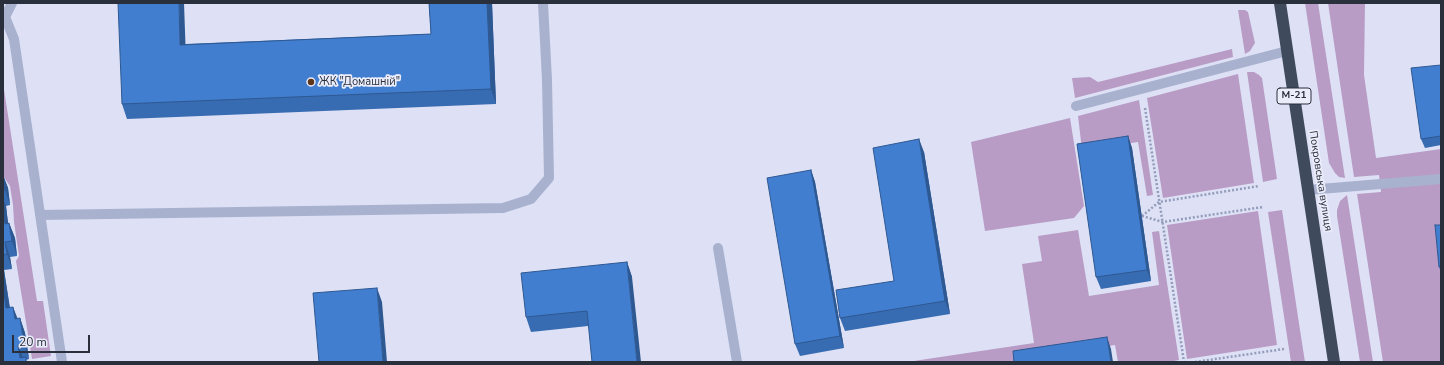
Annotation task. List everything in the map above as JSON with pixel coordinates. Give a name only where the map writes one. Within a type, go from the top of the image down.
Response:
[{"type":"highway","name":"Покровська вулиця","points":[[1280,3],[1334,362]]},
{"type":"lane","points":[[12,3],[4,17],[14,38],[62,362]]},
{"type":"lane","points":[[40,215],[503,208],[531,199],[549,178],[547,80],[543,3]]},
{"type":"lane","points":[[1076,106],[1287,51]]},
{"type":"lane","points":[[1308,190],[1441,179]]},
{"type":"lane","points":[[718,248],[737,362]]},
{"type":"path","points":[[1142,89],[1184,362]]},
{"type":"path","points":[[1259,186],[1159,202],[1142,216],[1162,222],[1263,207]]},
{"type":"path","points":[[1195,362],[1284,348]]},
{"type":"shaded area","points":[[1305,3],[1318,3],[1345,178],[1339,177],[1329,163]]},
{"type":"shaded area","points":[[1328,3],[1365,3],[1364,75],[1376,158],[1441,149],[1441,362],[1383,362],[1357,194],[1381,192],[1379,175],[1354,177]]},
{"type":"shaded area","points":[[1238,10],[1245,10],[1248,12],[1255,43],[1250,51],[1245,54]]},
{"type":"shaded area","points":[[1232,49],[1233,57],[1075,98],[1072,78],[1090,77],[1098,82]]},
{"type":"shaded area","points":[[1247,72],[1254,72],[1262,78],[1277,179],[1263,182]]},
{"type":"shaded area","points":[[1238,74],[1254,183],[1163,198],[1147,98]]},
{"type":"shaded area","points":[[3,83],[37,301],[43,301],[51,356],[32,359],[16,261],[19,256],[10,186],[3,176]]},
{"type":"shaded area","points":[[1139,100],[1153,195],[1147,196],[1138,142],[1082,150],[1078,116]]},
{"type":"shaded area","points":[[1070,118],[1084,206],[1074,218],[985,231],[971,142]]},
{"type":"shaded area","points":[[1347,195],[1373,362],[1360,362],[1337,216],[1340,201]]},
{"type":"shaded area","points":[[1282,210],[1305,362],[1291,362],[1268,212]]},
{"type":"shaded area","points":[[1258,211],[1277,345],[1187,359],[1167,225]]},
{"type":"shaded area","points":[[1078,230],[1089,296],[1159,285],[1152,232],[1159,231],[1179,360],[1169,362],[1118,362],[1115,345],[1010,362],[907,362],[1034,343],[1022,264],[1042,261],[1038,236]]},
{"type":"building","name":"ЖК \"Домашній\"","points":[[118,3],[179,3],[180,45],[431,34],[429,3],[487,3],[491,89],[122,104]]},
{"type":"building","points":[[1441,65],[1441,136],[1421,139],[1411,68]]},
{"type":"building","points":[[1128,136],[1147,270],[1096,277],[1077,144]]},
{"type":"building","points":[[919,139],[945,301],[840,318],[836,290],[894,281],[873,148]]},
{"type":"building","points":[[811,170],[840,336],[795,344],[767,178]]},
{"type":"building","points":[[3,178],[5,190],[3,191]]},
{"type":"building","points":[[3,210],[5,224],[9,223],[12,241],[5,242],[7,254],[3,255]]},
{"type":"building","points":[[1435,225],[1441,225],[1441,266],[1439,267]]},
{"type":"building","points":[[627,262],[637,362],[592,362],[587,311],[526,317],[521,273]]},
{"type":"building","points":[[3,286],[6,308],[13,307],[15,319],[20,318],[24,344],[18,345],[20,358],[26,357],[26,362],[3,362]]},
{"type":"building","points":[[377,288],[383,362],[319,362],[313,293]]},
{"type":"building","points":[[1107,337],[1111,362],[1014,362],[1013,351]]},
{"type":"place","name":"ЖК \"Домашній\"","points":[[311,82]]}]
